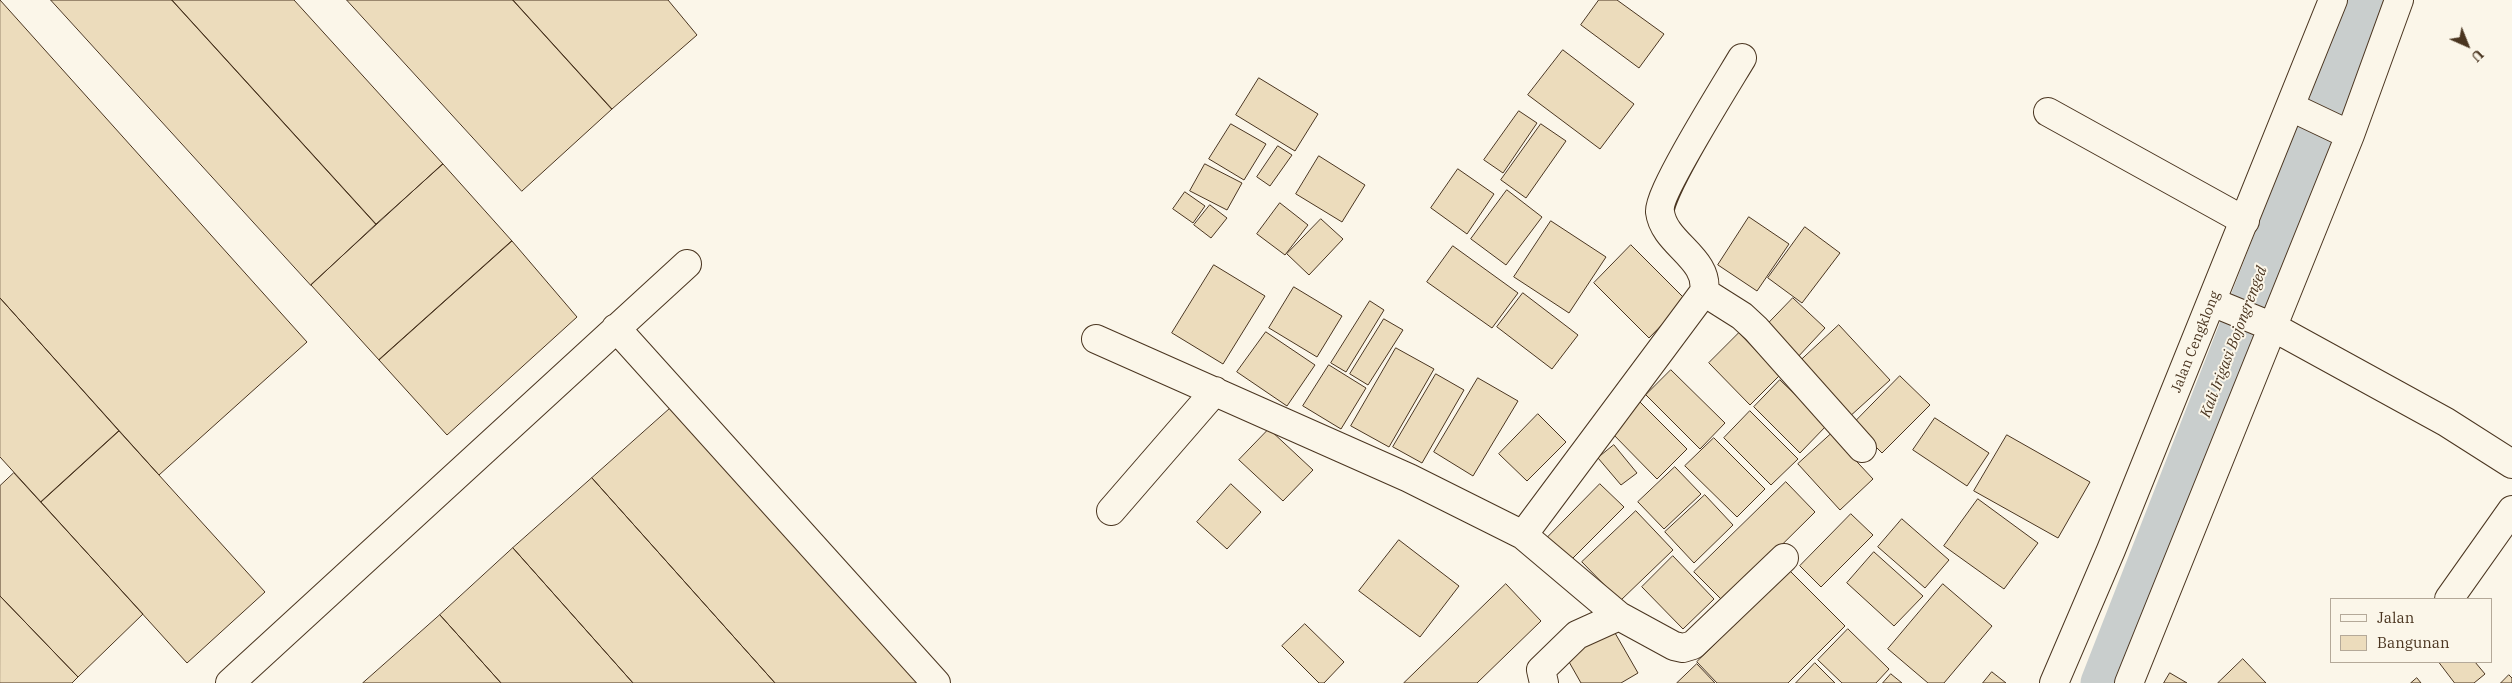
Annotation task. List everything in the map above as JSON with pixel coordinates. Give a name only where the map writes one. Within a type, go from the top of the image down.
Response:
[{"type":"street","name":"Jalan Cengklong","points":[[2054,683],[2221,306],[2245,221],[2297,109],[2333,0]]},
{"type":"street","points":[[2129,683],[2345,131],[2399,0]]},
{"type":"street","points":[[1523,535],[1704,292],[1705,284],[1702,271],[1669,235],[1659,211],[1663,198],[1683,159],[1742,58]]},
{"type":"street","points":[[2297,109],[2345,131]]},
{"type":"street","points":[[2048,112],[2245,221]]},
{"type":"street","points":[[230,683],[687,264]]},
{"type":"street","points":[[1704,292],[1742,316],[1756,329],[1862,448]]},
{"type":"street","points":[[2221,306],[2269,325],[2446,422],[2512,464]]},
{"type":"street","points":[[616,328],[936,683]]},
{"type":"street","points":[[1096,339],[1410,478],[1523,535],[1619,616],[1674,646],[1683,648],[1693,645],[1784,558]]},
{"type":"street","points":[[1111,511],[1215,391]]},
{"type":"street","points":[[2450,598],[2512,510]]},
{"type":"street","points":[[1544,683],[1541,670],[1577,635],[1619,616]]},
{"type":"building","points":[[0,0],[307,342],[159,475],[0,298]]},
{"type":"building","points":[[51,0],[172,0],[376,224],[311,285]]},
{"type":"building","points":[[172,0],[294,0],[443,164],[376,224]]},
{"type":"building","points":[[347,0],[513,0],[612,109],[522,191]]},
{"type":"building","points":[[513,0],[668,0],[697,35],[612,109]]},
{"type":"building","points":[[1599,0],[1617,0],[1664,34],[1639,68],[1581,25]]},
{"type":"building","points":[[1563,50],[1634,104],[1600,149],[1528,95]]},
{"type":"building","points":[[1259,78],[1318,114],[1295,151],[1236,115]]},
{"type":"building","points":[[1519,111],[1537,123],[1503,173],[1484,160]]},
{"type":"building","points":[[1231,124],[1266,144],[1244,180],[1209,159]]},
{"type":"building","points":[[1541,124],[1566,141],[1526,198],[1501,180]]},
{"type":"building","points":[[1278,146],[1292,155],[1270,186],[1257,177]]},
{"type":"building","points":[[1319,156],[1365,185],[1342,222],[1296,194]]},
{"type":"building","points":[[443,164],[512,241],[379,360],[311,285]]},
{"type":"building","points":[[1205,164],[1242,183],[1227,210],[1190,191]]},
{"type":"building","points":[[1458,169],[1494,194],[1467,234],[1431,208]]},
{"type":"building","points":[[1507,190],[1542,217],[1506,265],[1471,239]]},
{"type":"building","points":[[1185,192],[1205,206],[1193,223],[1173,209]]},
{"type":"building","points":[[1280,203],[1308,225],[1285,255],[1257,234]]},
{"type":"building","points":[[1210,205],[1227,218],[1211,238],[1194,225]]},
{"type":"building","points":[[1749,217],[1789,244],[1757,291],[1718,265]]},
{"type":"building","points":[[1321,219],[1343,239],[1309,275],[1287,254]]},
{"type":"building","points":[[1551,221],[1606,257],[1569,313],[1514,277]]},
{"type":"building","points":[[1805,227],[1840,253],[1802,303],[1768,278]]},
{"type":"building","points":[[512,241],[577,317],[447,435],[379,360]]},
{"type":"building","points":[[1631,245],[1686,300],[1649,338],[1594,283]]},
{"type":"building","points":[[1453,246],[1518,293],[1492,328],[1427,282]]},
{"type":"building","points":[[1214,265],[1265,296],[1223,364],[1172,333]]},
{"type":"building","points":[[1294,287],[1342,316],[1317,357],[1269,328]]},
{"type":"building","points":[[1523,293],[1578,335],[1552,369],[1497,327]]},
{"type":"building","points":[[0,298],[119,431],[41,502],[0,457]]},
{"type":"building","points":[[1793,298],[1825,328],[1796,359],[1764,328]]},
{"type":"building","points":[[1370,301],[1384,310],[1346,372],[1331,363]]},
{"type":"building","points":[[1384,319],[1403,330],[1368,385],[1350,374]]},
{"type":"building","points":[[1839,325],[1890,380],[1848,418],[1797,364]]},
{"type":"building","points":[[1266,332],[1315,365],[1287,406],[1237,372]]},
{"type":"building","points":[[1739,333],[1780,375],[1750,405],[1709,363]]},
{"type":"building","points":[[1396,348],[1434,369],[1389,447],[1351,426]]},
{"type":"building","points":[[1329,365],[1366,388],[1341,429],[1303,406]]},
{"type":"building","points":[[1671,370],[1725,423],[1700,449],[1646,395]]},
{"type":"building","points":[[1436,374],[1464,390],[1422,463],[1393,447]]},
{"type":"building","points":[[1900,376],[1930,405],[1882,453],[1853,424]]},
{"type":"building","points":[[1478,378],[1518,401],[1473,476],[1434,452]]},
{"type":"building","points":[[1780,380],[1827,425],[1800,453],[1754,407]]},
{"type":"building","points":[[1640,402],[1687,449],[1657,479],[1610,431]]},
{"type":"building","points":[[674,405],[923,683],[775,683],[592,478]]},
{"type":"building","points":[[1750,411],[1798,459],[1771,485],[1724,438]]},
{"type":"building","points":[[1538,414],[1566,442],[1527,481],[1499,454]]},
{"type":"building","points":[[1935,418],[1989,453],[1967,486],[1913,450]]},
{"type":"building","points":[[1269,429],[1313,470],[1283,501],[1239,460]]},
{"type":"building","points":[[119,431],[265,592],[187,663],[41,502]]},
{"type":"building","points":[[1831,434],[1873,479],[1840,510],[1798,464]]},
{"type":"building","points":[[2007,435],[2090,482],[2058,538],[1974,491]]},
{"type":"building","points":[[1714,438],[1765,489],[1737,517],[1685,466]]},
{"type":"building","points":[[1614,445],[1637,473],[1621,485],[1598,458]]},
{"type":"building","points":[[1675,467],[1701,494],[1664,529],[1638,502]]},
{"type":"building","points":[[14,473],[143,614],[78,677],[0,596],[0,486]]},
{"type":"building","points":[[592,478],[775,683],[633,683],[513,548]]},
{"type":"building","points":[[1786,482],[1815,512],[1724,602],[1694,572]]},
{"type":"building","points":[[1231,484],[1261,512],[1227,549],[1197,522]]},
{"type":"building","points":[[1600,484],[1624,507],[1571,560],[1547,538]]},
{"type":"building","points":[[1705,495],[1733,525],[1694,563],[1665,532]]},
{"type":"building","points":[[1978,499],[2038,543],[2004,589],[1944,546]]},
{"type":"building","points":[[1636,511],[1673,550],[1620,601],[1582,562]]},
{"type":"building","points":[[1851,514],[1873,535],[1821,587],[1800,566]]},
{"type":"building","points":[[1902,519],[1949,560],[1925,588],[1878,547]]},
{"type":"building","points":[[1399,540],[1459,586],[1420,637],[1359,591]]},
{"type":"building","points":[[513,548],[633,683],[501,683],[440,615]]},
{"type":"building","points":[[1874,552],[1923,596],[1894,626],[1847,583]]},
{"type":"building","points":[[1673,556],[1714,599],[1683,629],[1642,587]]},
{"type":"building","points":[[1790,571],[1845,626],[1788,683],[1717,683],[1697,662]]},
{"type":"building","points":[[1506,584],[1541,621],[1477,683],[1404,683]]},
{"type":"building","points":[[1943,584],[1992,626],[1944,683],[1928,683],[1888,649]]},
{"type":"building","points":[[0,596],[78,677],[72,683],[0,683]]},
{"type":"building","points":[[440,615],[501,683],[363,683]]},
{"type":"building","points":[[1305,624],[1344,662],[1324,683],[1319,683],[1282,646]]},
{"type":"building","points":[[1611,626],[1638,673],[1621,683],[1581,683],[1564,653]]},
{"type":"building","points":[[1848,629],[1889,669],[1876,683],[1842,683],[1818,660]]},
{"type":"building","points":[[2243,659],[2266,683],[2218,683]]},
{"type":"building","points":[[1815,663],[1835,683],[1796,683]]},
{"type":"building","points":[[2440,663],[2476,663],[2485,674],[2474,683],[2455,683]]},
{"type":"building","points":[[1697,664],[1715,683],[1677,683]]},
{"type":"building","points":[[1992,672],[2006,683],[1983,683]]},
{"type":"building","points":[[2170,673],[2187,683],[2164,683]]},
{"type":"building","points":[[1891,674],[1902,683],[1883,683]]},
{"type":"building","points":[[2509,675],[2512,678],[2512,683],[2501,683]]},
{"type":"building","points":[[2417,678],[2421,683],[2411,683]]},
{"type":"waterway","name":"Kali Irigasi Bojongrenged","points":[[2101,683],[2368,0]]}]
